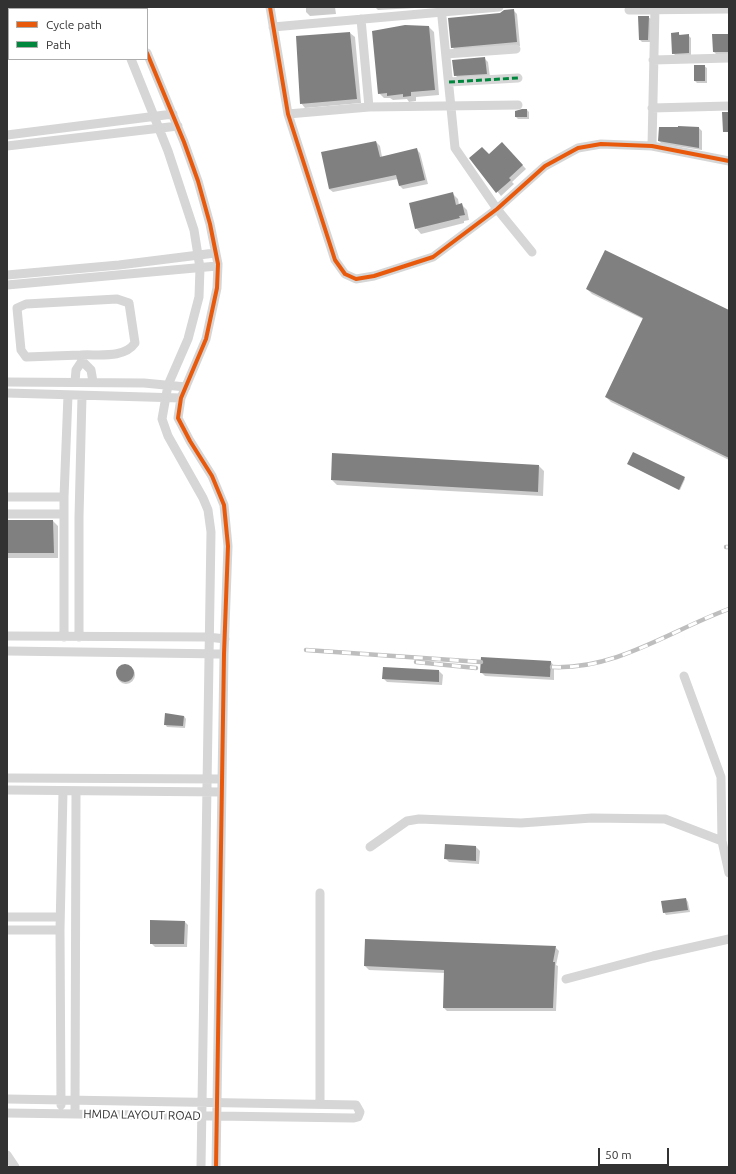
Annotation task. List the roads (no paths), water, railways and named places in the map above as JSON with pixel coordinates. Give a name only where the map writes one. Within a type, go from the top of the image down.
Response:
[{"type":"street","points":[[270,7],[288,114],[335,260],[345,274],[356,279],[374,276],[433,257],[497,209],[545,166],[578,148],[601,144],[652,146],[729,161]]},
{"type":"street","points":[[273,27],[441,10],[499,7]]},
{"type":"street","points":[[629,10],[655,8],[729,9]]},
{"type":"street","points":[[652,146],[655,8]]},
{"type":"street","points":[[441,10],[455,148],[497,209],[532,252]]},
{"type":"street","points":[[361,19],[369,107]]},
{"type":"street","points":[[446,54],[516,49]]},
{"type":"street","points":[[148,55],[178,126],[204,202],[210,224],[217,266],[217,288],[206,339],[181,398],[178,418],[190,441],[212,476],[224,505],[228,546],[221,792],[216,1167]]},
{"type":"street","points":[[653,60],[729,58]]},
{"type":"street","points":[[131,60],[160,129],[194,230],[200,268],[199,297],[188,339],[168,385],[162,419],[166,430],[208,510],[212,544],[208,637],[208,779],[201,1167]]},
{"type":"street","points":[[449,82],[518,78]]},
{"type":"street","points":[[288,114],[369,107],[518,105]]},
{"type":"street","points":[[652,108],[729,106]]},
{"type":"street","points":[[7,135],[173,114]]},
{"type":"street","points":[[7,146],[178,126]]},
{"type":"street","points":[[7,275],[215,253]]},
{"type":"street","points":[[7,285],[217,266]]},
{"type":"street","points":[[81,358],[122,354],[133,347],[135,344],[129,303],[117,299],[26,304],[17,308],[21,350],[26,357],[81,358],[92,370],[93,382]]},
{"type":"street","points":[[75,382],[76,370],[81,358]]},
{"type":"street","points":[[7,382],[144,383],[186,387]]},
{"type":"street","points":[[7,393],[68,396],[181,398]]},
{"type":"street","points":[[64,637],[64,497],[68,396]]},
{"type":"street","points":[[79,637],[79,517],[82,396]]},
{"type":"street","points":[[7,497],[64,497]]},
{"type":"street","points":[[7,514],[64,514]]},
{"type":"street","points":[[7,636],[208,637],[225,639]]},
{"type":"street","points":[[7,651],[224,654]]},
{"type":"street","points":[[684,676],[721,777],[722,841],[729,873]]},
{"type":"street","points":[[7,778],[222,779]]},
{"type":"street","points":[[7,790],[221,792]]},
{"type":"street","points":[[61,1114],[60,917],[63,791]]},
{"type":"street","points":[[75,1114],[76,791]]},
{"type":"street","points":[[370,847],[407,821],[419,819],[521,823],[592,818],[665,819],[722,841]]},
{"type":"street","points":[[320,893],[321,1118]]},
{"type":"street","points":[[7,917],[60,917]]},
{"type":"street","points":[[7,930],[60,930]]},
{"type":"street","points":[[60,941],[75,940]]},
{"type":"street","points":[[566,979],[653,956],[729,940]]},
{"type":"street","points":[[7,1099],[320,1104]]},
{"type":"street","name":"HMDA LAYOUT ROAD","points":[[7,1113],[321,1118],[358,1117],[360,1112],[356,1105],[320,1104]]},
{"type":"street","points":[[7,1155],[15,1167]]},
{"type":"railway","points":[[552,667],[576,666],[621,656],[729,609]]},
{"type":"railway","points":[[306,650],[481,662]]},
{"type":"railway","points":[[416,662],[476,668]]}]
